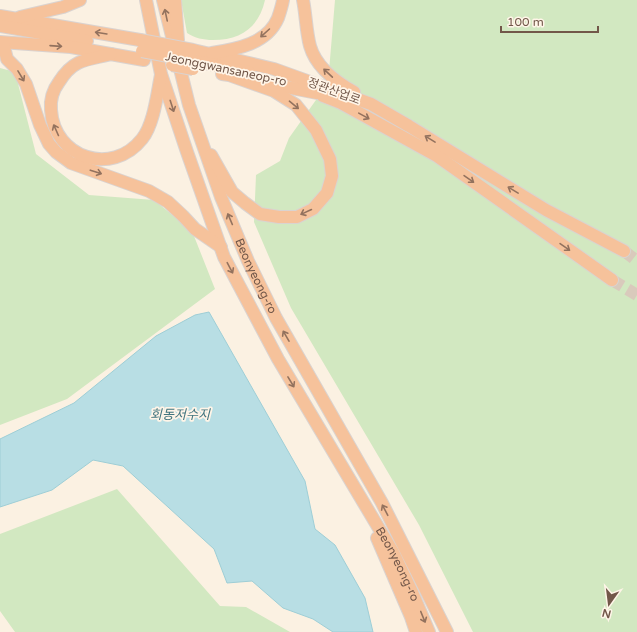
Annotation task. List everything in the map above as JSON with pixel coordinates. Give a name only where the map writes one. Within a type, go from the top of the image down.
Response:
[{"type":"highway","points":[[8,24],[80,0]]},
{"type":"highway","name":"Beonyeong-ro","points":[[146,0],[161,74],[224,257],[278,359],[392,552],[412,592],[429,632]]},
{"type":"highway","name":"Beonyeong-ro","points":[[163,0],[166,18],[195,126],[221,197],[248,261],[269,304],[397,533],[456,632]]},
{"type":"highway","points":[[175,0],[180,68]]},
{"type":"highway","points":[[208,54],[246,46],[266,35],[278,19],[283,0]]},
{"type":"highway","points":[[303,0],[310,47],[322,67],[340,84],[371,104]]},
{"type":"highway","points":[[0,16],[8,24],[194,60]]},
{"type":"highway","points":[[111,54],[71,47],[2,42],[7,59],[17,69],[26,84],[40,125],[49,144],[56,152],[71,163],[149,191],[168,202],[184,216],[195,229],[221,247]]},
{"type":"highway","points":[[161,74],[150,124],[143,138],[131,150],[116,158],[100,160],[83,156],[69,148],[58,136],[51,120],[50,103],[55,87],[64,73],[78,63],[111,54],[142,50],[194,60],[229,75],[274,91],[296,105],[316,130],[330,159],[332,176],[327,193],[313,209],[297,217],[278,217],[260,214],[232,192],[195,126]]},
{"type":"highway","name":"정관산업로","points":[[194,60],[208,54],[274,70],[371,104],[546,210],[624,252]]},
{"type":"highway","name":"Jeonggwansaneop-ro","points":[[194,60],[273,78],[342,103],[437,156],[612,280]]},
{"type":"highway","points":[[229,75],[317,93]]},
{"type":"highway","name":"Beonyeong-ro","points":[[360,498],[416,632]]},
{"type":"highway","name":"Beonyeong-ro","points":[[397,533],[447,632]]},
{"type":"green space","points":[[181,0],[265,0],[258,18],[247,30],[232,38],[206,40],[187,33]]},
{"type":"green space","points":[[335,0],[637,0],[637,632],[473,632],[419,525],[291,308],[254,222],[256,175],[280,161],[289,138],[328,83]]},
{"type":"green space","points":[[0,68],[15,72],[36,154],[89,195],[154,200],[192,231],[215,289],[67,399],[0,425]]},
{"type":"green space","points":[[117,489],[220,606],[246,607],[290,632],[15,632],[0,611],[0,534]]},
{"type":"water","name":"회동저수지","points":[[209,312],[305,481],[315,529],[335,545],[365,598],[373,632],[333,632],[313,619],[283,608],[252,581],[227,583],[214,549],[123,466],[93,460],[52,490],[0,507],[0,439],[74,403],[156,336],[195,315]]},
{"type":"tunnel","points":[[624,251],[637,261]]},
{"type":"tunnel","points":[[612,280],[637,295]]}]
